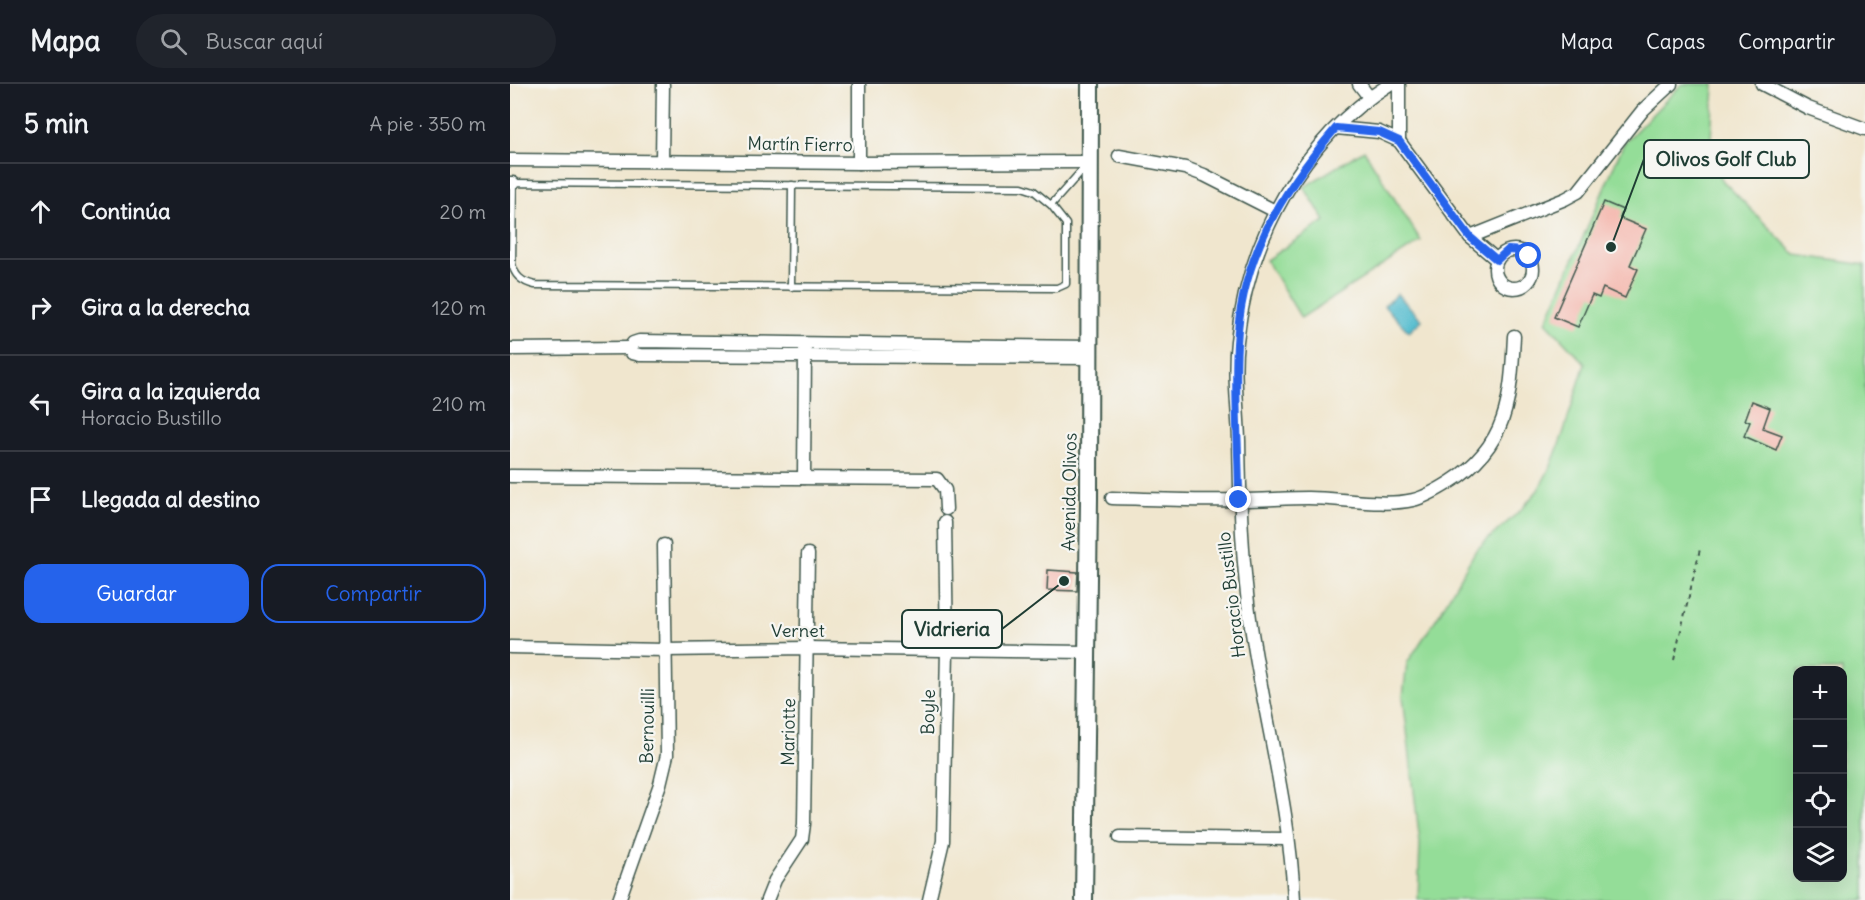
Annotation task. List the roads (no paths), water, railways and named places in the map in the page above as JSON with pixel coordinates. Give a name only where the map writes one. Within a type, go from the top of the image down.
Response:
[{"type":"street","points":[[662,161],[663,84]]},
{"type":"street","points":[[859,84],[859,163]]},
{"type":"street","name":"Avenida Olivos","points":[[1084,900],[1090,352],[1090,84]]},
{"type":"street","points":[[1359,84],[1369,97]]},
{"type":"street","name":"Horacio Bustillo","points":[[1294,900],[1288,839],[1251,627],[1239,500],[1237,342],[1247,282],[1259,246],[1275,211],[1305,166],[1336,128],[1369,97],[1390,84]]},
{"type":"street","points":[[1399,84],[1399,141]]},
{"type":"street","points":[[1470,237],[1565,200],[1578,192],[1643,110],[1671,84]]},
{"type":"street","points":[[1762,84],[1808,108],[1865,129]]},
{"type":"street","points":[[1336,128],[1379,132],[1399,141],[1470,237],[1497,260]]},
{"type":"street","points":[[1119,156],[1185,168],[1204,175],[1275,211]]},
{"type":"street","name":"Martín Fierro","points":[[510,160],[1090,162]]},
{"type":"street","points":[[1112,498],[1239,500],[1310,498],[1393,502],[1413,500],[1436,491],[1470,468],[1484,455],[1495,437],[1509,397],[1514,336]]},
{"type":"street","points":[[630,348],[633,343],[639,341],[806,343],[926,351]]},
{"type":"street","points":[[804,478],[806,343]]},
{"type":"street","points":[[630,348],[632,353],[640,356],[805,356],[926,351],[1090,352]]},
{"type":"street","points":[[510,349],[630,348]]},
{"type":"street","points":[[510,476],[937,479],[945,490],[946,509]]},
{"type":"street","name":"Boyle","points":[[929,900],[943,841],[947,650],[945,522]]},
{"type":"street","name":"Bernouilli","points":[[619,900],[665,767],[664,545]]},
{"type":"street","name":"Mariotte","points":[[768,900],[775,880],[802,838],[804,824],[808,554]]},
{"type":"street","name":"Vernet","points":[[510,647],[1086,652]]},
{"type":"street","points":[[1120,837],[1288,839]]},
{"type":"lane","points":[[1051,205],[1090,162]]},
{"type":"lane","points":[[512,183],[792,185],[1022,187],[1034,191],[1051,205],[1066,224],[1066,284],[1052,288],[535,285],[524,282],[513,270],[512,183]]},
{"type":"lane","points":[[791,287],[792,185]]},
{"type":"water","points":[[1397,294],[1422,320],[1409,332],[1384,306]]},
{"type":"place","name":"Olivos Golf Club","points":[[1611,247]]},
{"type":"place","name":"Vidrieria","points":[[1064,581]]}]
